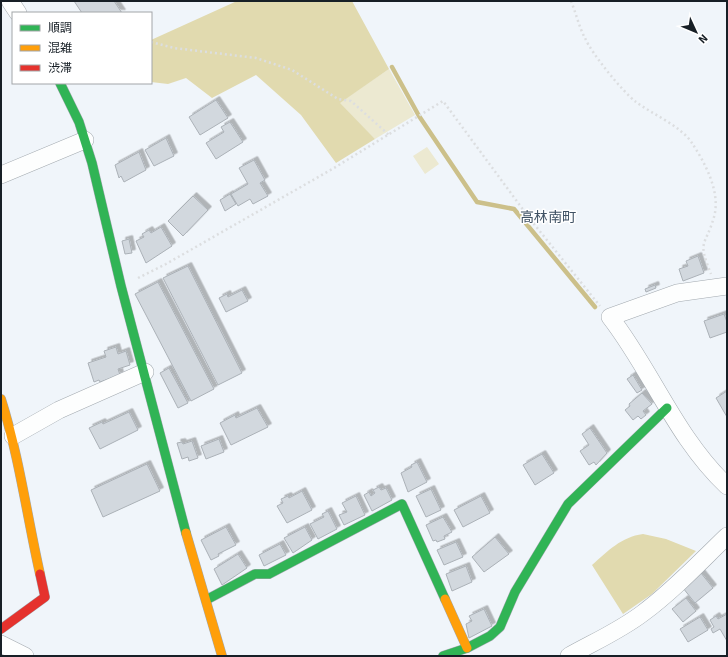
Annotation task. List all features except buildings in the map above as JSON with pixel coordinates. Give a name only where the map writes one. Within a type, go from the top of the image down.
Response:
[{"type":"street","points":[[10,1],[17,12]]},
{"type":"street","points":[[60,84],[79,122],[85,140],[174,490],[222,656]]},
{"type":"street","points":[[1,175],[85,140]]},
{"type":"street","points":[[722,287],[678,293],[610,317],[621,332],[667,408],[701,456],[727,486]]},
{"type":"street","points":[[13,436],[59,410],[145,372]]},
{"type":"street","points":[[1,399],[13,436],[27,517],[46,597],[1,630]]},
{"type":"street","points":[[443,656],[467,648],[490,636],[500,627],[515,592],[568,504],[667,408]]},
{"type":"street","points":[[206,600],[255,574],[269,574],[402,504],[467,648]]},
{"type":"street","points":[[569,656],[643,613],[682,580],[727,536]]},
{"type":"street","points":[[1,644],[25,656]]},
{"type":"path","points":[[571,1],[585,39],[616,82],[635,101],[682,133],[691,142],[709,174],[715,194],[714,216],[702,244],[703,254],[722,287]]},
{"type":"path","points":[[152,42],[174,48],[256,58],[292,70],[338,99],[351,101],[389,135]]},
{"type":"path","points":[[121,286],[166,264],[389,135],[443,101],[530,220],[610,317]]},
{"type":"shaded area","points":[[237,1],[352,1],[389,69],[340,103],[375,139],[336,163],[301,115],[256,75],[212,98],[186,78],[168,84],[152,82],[152,40]]},
{"type":"shaded area","points":[[389,69],[415,115],[375,139],[339,103]]},
{"type":"shaded area","points":[[427,147],[439,164],[425,174],[413,156]]},
{"type":"shaded area","points":[[643,534],[666,539],[696,551],[652,594],[623,614],[592,565],[621,541]]},
{"type":"waterway","points":[[392,67],[419,116],[477,202],[514,209],[595,307]]},
{"type":"traffic: fast","points":[[60,84],[79,122],[92,163],[121,286],[186,533]]},
{"type":"traffic: fast","points":[[443,656],[467,648],[490,636],[500,627],[515,592],[568,504],[667,408]]},
{"type":"traffic: fast","points":[[206,600],[255,574],[269,574],[402,504],[445,599]]},
{"type":"traffic: slow","points":[[1,399],[18,464],[40,574]]},
{"type":"traffic: slow","points":[[186,533],[222,656]]},
{"type":"traffic: slow","points":[[445,599],[467,648]]},
{"type":"traffic: jam","points":[[1,629],[45,597],[40,574]]},
{"type":"district","name":"高林南町","points":[[548,217]]}]
